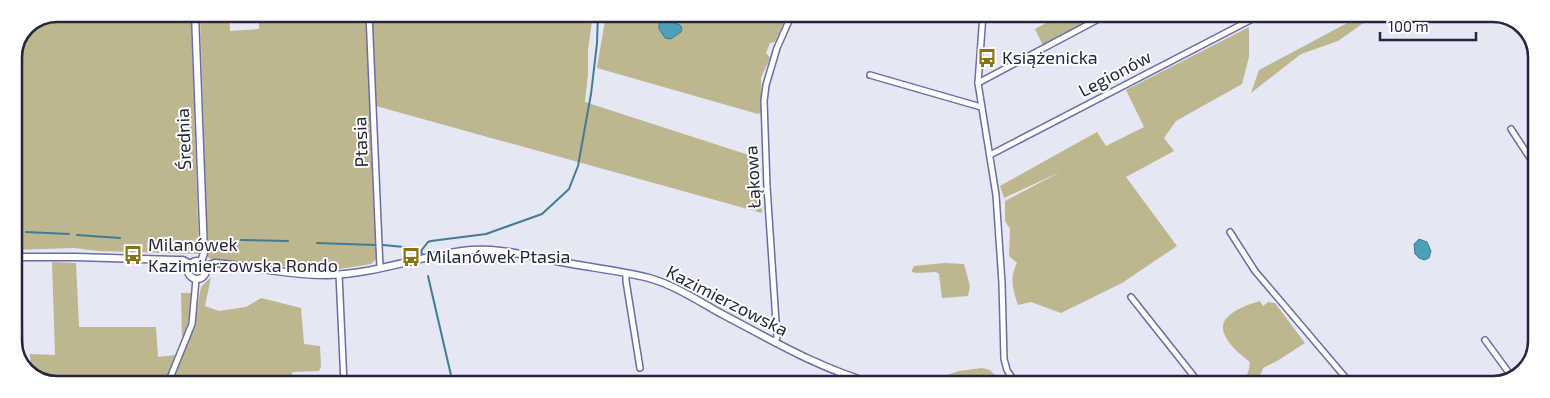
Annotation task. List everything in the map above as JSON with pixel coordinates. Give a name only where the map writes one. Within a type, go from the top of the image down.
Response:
[{"type":"street","name":"Średnia","points":[[195,22],[203,264]]},
{"type":"street","name":"Ptasia","points":[[370,22],[380,268]]},
{"type":"street","name":"Łąkowa","points":[[775,342],[777,337],[766,186],[764,101],[766,85],[777,48],[788,22]]},
{"type":"street","points":[[983,22],[978,83],[996,195],[1000,243],[1004,359],[1011,376]]},
{"type":"street","points":[[978,83],[1093,22]]},
{"type":"street","name":"Legionów","points":[[990,155],[1245,22]]},
{"type":"street","points":[[870,75],[982,107]]},
{"type":"street","points":[[1511,129],[1527,154]]},
{"type":"street","points":[[1230,232],[1255,271],[1344,376]]},
{"type":"street","name":"Kazimierzowska","points":[[203,264],[215,263],[303,273],[339,274],[380,268],[463,251],[484,250],[626,274],[649,278],[674,288],[775,342],[830,369],[851,376]]},
{"type":"street","points":[[23,257],[76,256],[183,260],[190,264]]},
{"type":"street","points":[[195,261],[203,264],[204,275],[196,279],[188,274],[190,264],[195,261]]},
{"type":"street","points":[[339,274],[344,376]]},
{"type":"street","points":[[626,274],[640,368]]},
{"type":"street","points":[[171,376],[192,324],[196,279]]},
{"type":"street","points":[[1131,297],[1194,376]]},
{"type":"street","points":[[1485,340],[1508,372]]},
{"type":"shaded area","points":[[58,22],[191,22],[199,254],[98,251],[74,248],[23,250],[22,58],[28,38],[38,28]]},
{"type":"shaded area","points":[[200,22],[229,22],[230,31],[259,29],[259,22],[592,22],[585,102],[758,158],[762,213],[372,106],[377,258],[371,264],[340,269],[310,269],[212,260],[208,257]]},
{"type":"shaded area","points":[[605,22],[784,22],[775,42],[770,43],[766,53],[770,58],[761,78],[761,113],[758,114],[597,68]]},
{"type":"shaded area","points":[[1048,22],[1099,22],[1045,50],[1035,29]]},
{"type":"shaded area","points":[[1349,22],[1368,22],[1338,41],[1301,54],[1251,93],[1259,70]]},
{"type":"shaded area","points":[[1249,27],[1249,57],[1242,84],[1176,121],[1164,138],[1174,151],[1126,177],[1177,246],[1122,283],[1061,313],[1031,302],[1018,305],[1012,279],[1017,263],[1009,256],[1010,229],[1005,221],[1005,201],[1062,171],[1004,198],[1000,186],[1097,132],[1106,146],[1144,127],[1126,90]]},
{"type":"shaded area","points":[[52,262],[76,263],[79,327],[156,327],[158,357],[175,355],[168,376],[58,376],[44,373],[30,362],[30,354],[55,355]]},
{"type":"shaded area","points":[[945,263],[964,264],[970,286],[968,296],[942,298],[939,274],[936,272],[912,272],[914,266]]},
{"type":"shaded area","points":[[211,277],[205,306],[219,311],[246,307],[261,298],[301,308],[304,344],[320,346],[321,367],[319,371],[292,372],[292,376],[174,376],[194,327],[201,287]]},
{"type":"shaded area","points":[[181,293],[191,293],[188,322],[182,338]]},
{"type":"shaded area","points":[[1260,301],[1263,306],[1268,302],[1275,303],[1305,343],[1263,368],[1259,376],[1247,376],[1250,362],[1230,344],[1226,338],[1223,326],[1228,316],[1241,308]]},
{"type":"shaded area","points":[[982,368],[990,370],[996,376],[938,376]]},
{"type":"water","points":[[659,22],[671,22],[680,25],[682,28],[681,32],[671,39],[665,38],[659,29]]},
{"type":"water","points":[[1419,239],[1427,242],[1431,251],[1429,258],[1424,260],[1415,254],[1414,244]]},
{"type":"waterway","points":[[422,254],[421,251],[428,242],[486,234],[542,214],[569,189],[578,166],[591,94],[598,22]]},
{"type":"waterway","points":[[26,232],[69,234]]},
{"type":"waterway","points":[[77,235],[120,238]]},
{"type":"waterway","points":[[241,240],[288,241]]},
{"type":"waterway","points":[[317,243],[376,245]]},
{"type":"waterway","points":[[383,245],[415,248],[421,251]]},
{"type":"waterway","points":[[428,276],[451,376]]},
{"type":"place","name":"Książenicka","points":[[987,58]]},
{"type":"place","name":"Milanówek Kazimierzowska Rondo","points":[[133,255]]},
{"type":"place","name":"Milanówek Ptasia","points":[[411,257]]}]
